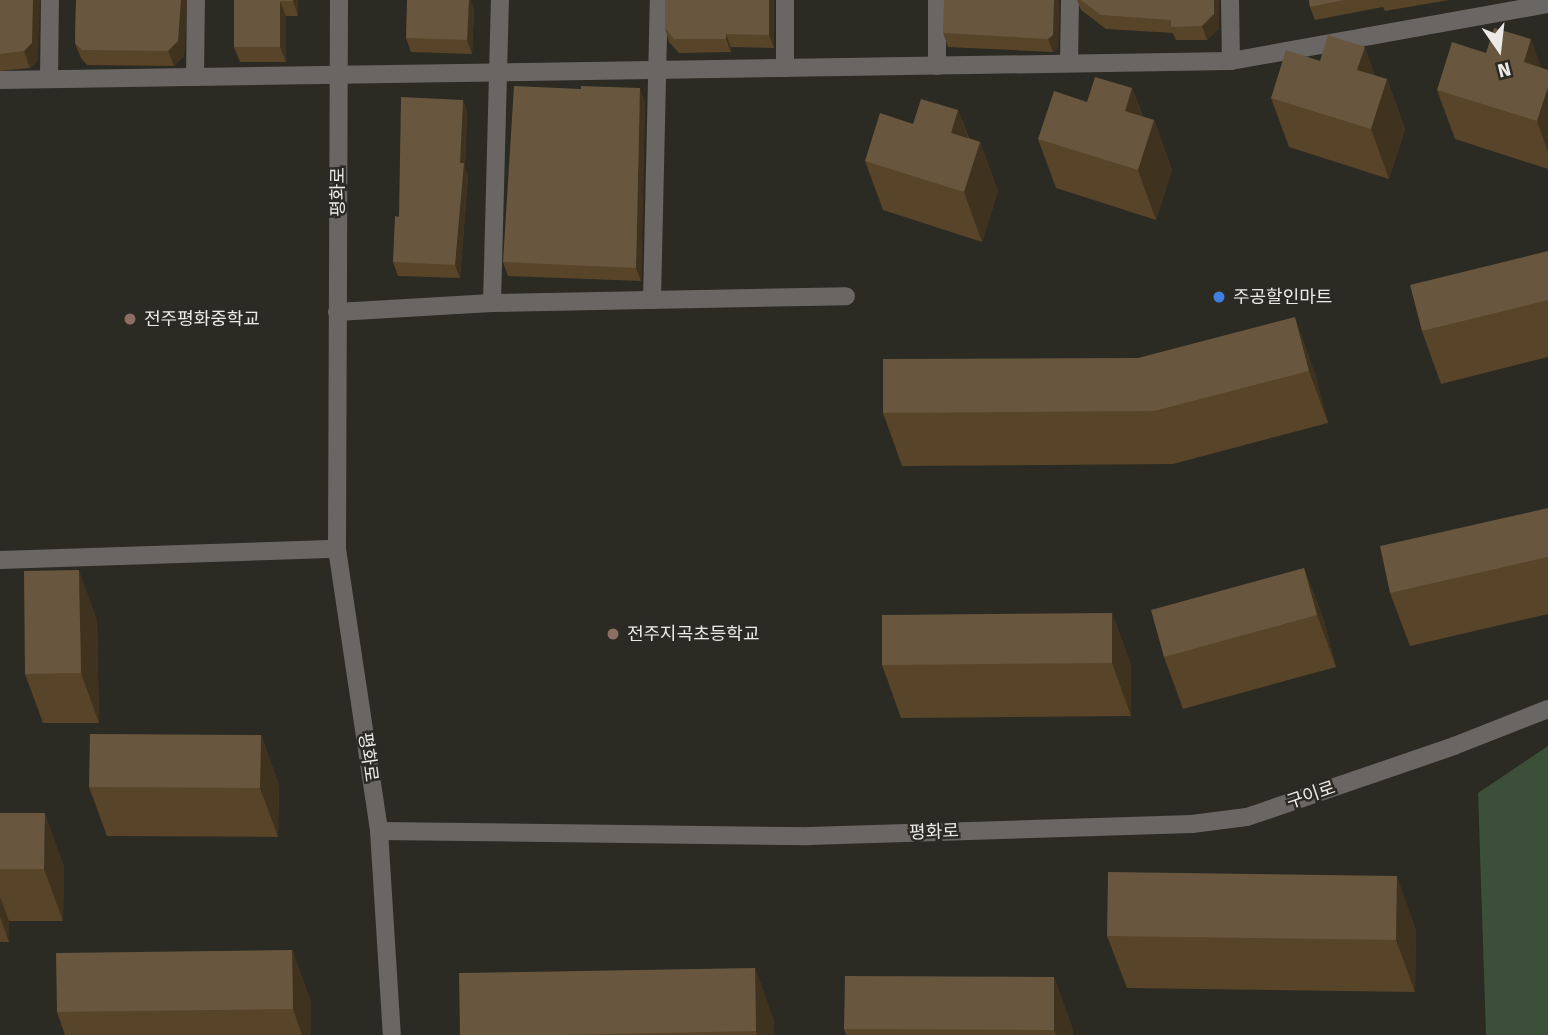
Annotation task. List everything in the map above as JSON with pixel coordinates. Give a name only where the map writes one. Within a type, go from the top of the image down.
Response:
[{"type":"street","points":[[50,0],[50,79]]},
{"type":"street","points":[[195,77],[196,0]]},
{"type":"street","name":"평화로","points":[[339,0],[337,549],[379,831],[809,836],[1063,827]]},
{"type":"street","points":[[492,303],[500,0]]},
{"type":"street","points":[[652,300],[659,0]]},
{"type":"street","points":[[785,0],[785,68]]},
{"type":"street","points":[[937,0],[937,65]]},
{"type":"street","points":[[1069,63],[1070,0]]},
{"type":"street","points":[[1230,0],[1231,61]]},
{"type":"street","points":[[0,80],[1231,61],[1489,7],[1548,4]]},
{"type":"street","points":[[337,312],[492,303],[846,296]]},
{"type":"street","points":[[0,559],[337,549]]},
{"type":"street","name":"구이로","points":[[1063,827],[1192,824],[1247,817],[1454,746],[1548,709]]},
{"type":"street","points":[[379,831],[392,1035]]},
{"type":"green space","points":[[1548,746],[1548,1035],[1486,1035],[1478,793]]},
{"type":"building","points":[[0,0],[33,0],[32,43],[24,51],[0,54]]},
{"type":"building","points":[[76,0],[181,0],[178,41],[168,51],[82,50],[75,43]]},
{"type":"building","points":[[234,0],[293,0],[280,1],[280,47],[234,47]]},
{"type":"building","points":[[407,0],[469,0],[467,40],[406,38]]},
{"type":"building","points":[[665,0],[769,0],[769,35],[726,34],[726,39],[674,39],[665,28]]},
{"type":"building","points":[[944,0],[1054,0],[1053,35],[1048,39],[943,33]]},
{"type":"building","points":[[1081,0],[1214,0],[1214,14],[1202,26],[1171,27],[1171,20],[1101,15]]},
{"type":"building","points":[[1309,0],[1344,0],[1310,7]]},
{"type":"building","points":[[1494,28],[1531,39],[1524,62],[1548,70],[1548,87],[1537,121],[1437,90],[1452,42],[1486,53]]},
{"type":"building","points":[[1328,35],[1365,47],[1357,70],[1387,79],[1371,129],[1271,98],[1286,50],[1320,61]]},
{"type":"building","points":[[1095,77],[1132,88],[1125,111],[1154,120],[1138,170],[1038,139],[1054,91],[1087,102]]},
{"type":"building","points":[[514,86],[640,88],[636,268],[503,262]]},
{"type":"building","points":[[401,97],[463,100],[460,163],[464,163],[455,265],[393,262],[395,216],[399,217]]},
{"type":"building","points":[[921,99],[958,110],[951,133],[980,142],[964,192],[865,161],[880,113],[913,124]]},
{"type":"building","points":[[1548,251],[1548,300],[1422,331],[1410,285]]},
{"type":"building","points":[[1295,317],[1309,371],[1154,411],[883,413],[883,359],[1138,358]]},
{"type":"building","points":[[1548,508],[1548,557],[1390,593],[1380,546]]},
{"type":"building","points":[[1304,568],[1317,615],[1164,657],[1151,610]]},
{"type":"building","points":[[79,570],[81,673],[25,674],[24,571]]},
{"type":"building","points":[[1112,613],[1112,663],[882,665],[882,615]]},
{"type":"building","points":[[90,734],[261,735],[260,788],[89,787]]},
{"type":"building","points":[[0,813],[45,813],[44,869],[0,869]]},
{"type":"building","points":[[1108,872],[1397,876],[1396,940],[1107,936]]},
{"type":"building","points":[[292,950],[293,1009],[57,1012],[56,953]]},
{"type":"building","points":[[755,968],[756,1031],[460,1035],[459,973]]},
{"type":"building","points":[[845,976],[1054,977],[1054,1030],[844,1029]]},
{"type":"place","name":"주공할인마트","points":[[1219,297]]},
{"type":"place","name":"전주평화중학교","points":[[130,319]]},
{"type":"place","name":"전주지곡초등학교","points":[[613,634]]}]
